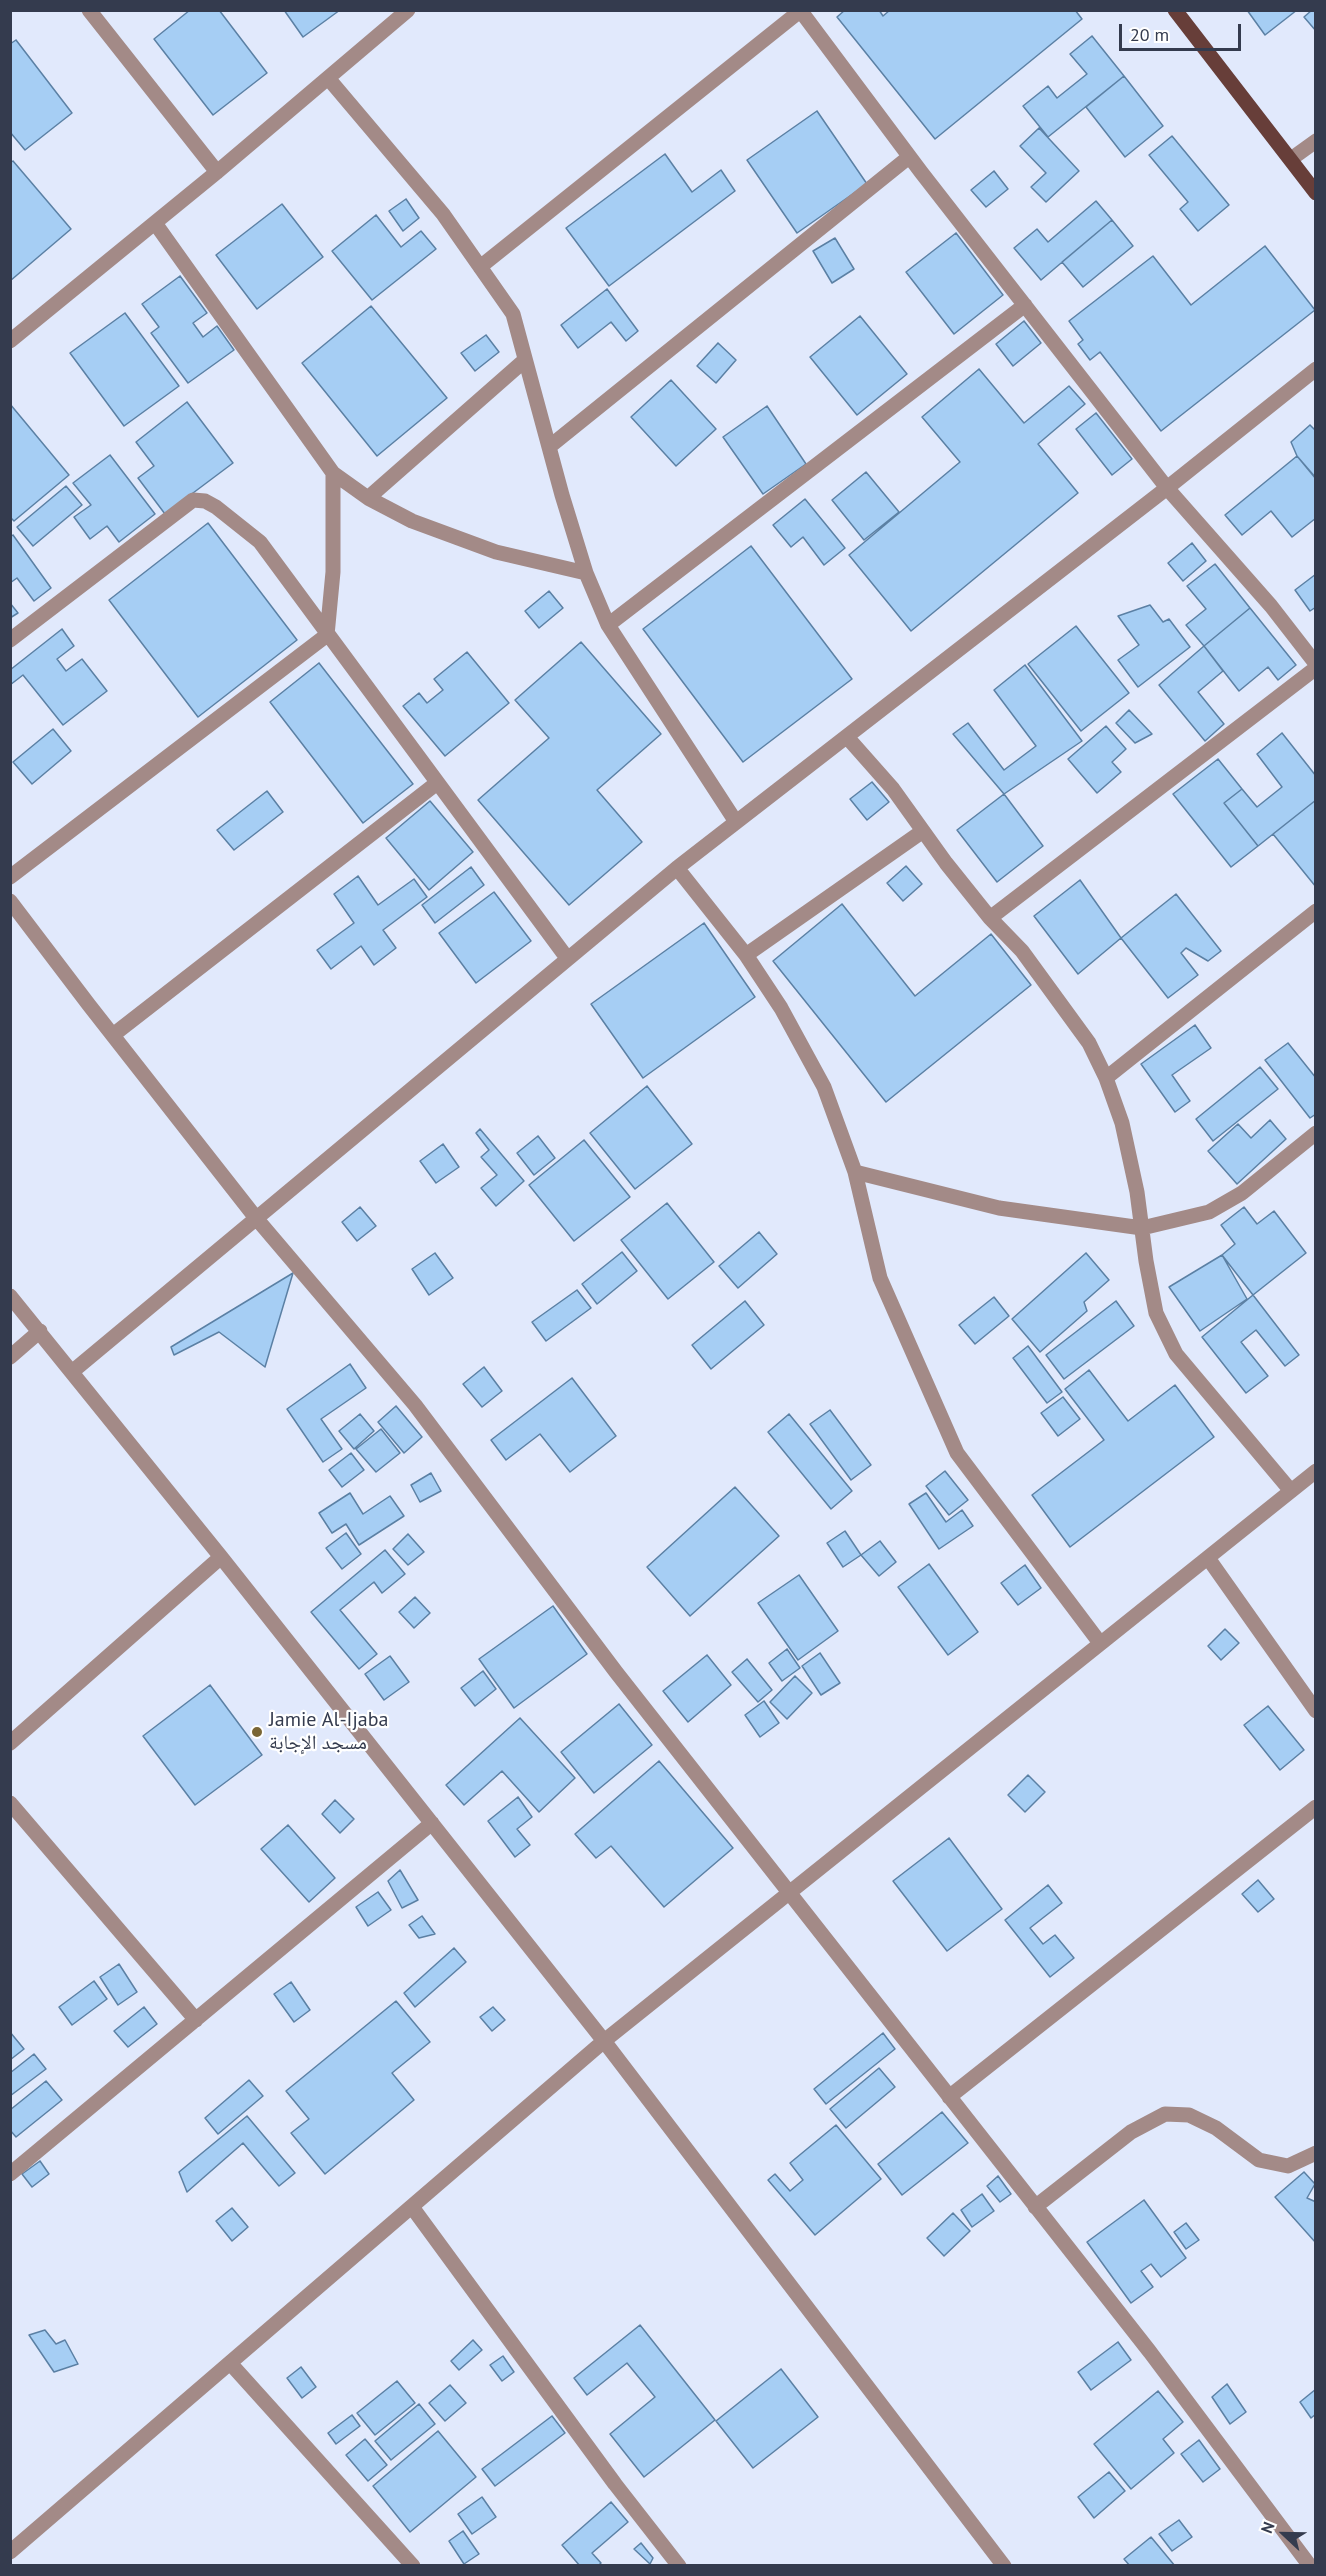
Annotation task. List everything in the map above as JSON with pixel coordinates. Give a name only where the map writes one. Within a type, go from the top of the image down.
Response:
[{"type":"main road","points":[[1175,10],[1316,193]]},
{"type":"street","points":[[89,10],[217,172]]},
{"type":"street","points":[[10,341],[217,172],[408,10]]},
{"type":"street","points":[[480,267],[800,11],[909,157],[1167,488],[1271,606],[1316,666],[990,918]]},
{"type":"street","points":[[328,78],[443,214],[513,314],[586,573],[608,625],[736,822]]},
{"type":"street","points":[[1291,159],[1316,141]]},
{"type":"street","points":[[549,447],[909,157]]},
{"type":"street","points":[[155,223],[333,473],[368,498],[412,521],[496,552],[586,573]]},
{"type":"street","points":[[608,625],[1025,305]]},
{"type":"street","points":[[368,498],[525,360]]},
{"type":"street","points":[[73,1371],[676,868],[1167,488],[1316,369]]},
{"type":"street","points":[[10,877],[327,635],[333,572],[333,473]]},
{"type":"street","points":[[10,640],[194,500],[205,501],[216,507],[260,542],[567,958]]},
{"type":"street","points":[[847,736],[893,789],[990,918],[1023,951],[1089,1043],[1106,1078],[1122,1123],[1137,1192],[1156,1313],[1176,1354],[1291,1491]]},
{"type":"street","points":[[113,1035],[437,783]]},
{"type":"street","points":[[746,955],[923,831]]},
{"type":"street","points":[[676,868],[746,955],[781,1008],[824,1087],[855,1172],[880,1278],[957,1453],[1100,1643]]},
{"type":"street","points":[[10,901],[256,1218],[415,1405],[616,1672],[1150,2352],[1310,2565]]},
{"type":"street","points":[[1106,1078],[1316,911]]},
{"type":"street","points":[[855,1172],[999,1208],[1142,1228],[1209,1212],[1242,1193],[1316,1133]]},
{"type":"street","points":[[10,1296],[73,1371],[604,2042],[1004,2565]]},
{"type":"street","points":[[10,1357],[40,1331]]},
{"type":"street","points":[[10,2552],[604,2042],[1316,1471]]},
{"type":"street","points":[[10,1743],[221,1557]]},
{"type":"street","points":[[1208,1557],[1311,1695],[1316,1712]]},
{"type":"street","points":[[10,1803],[196,2020]]},
{"type":"street","points":[[949,2097],[1316,1807]]},
{"type":"street","points":[[10,2174],[432,1823]]},
{"type":"street","points":[[1035,2207],[1131,2132],[1165,2114],[1189,2115],[1216,2128],[1259,2160],[1288,2166],[1316,2154]]},
{"type":"street","points":[[412,2207],[615,2484],[679,2565]]},
{"type":"street","points":[[230,2363],[413,2565]]},
{"type":"building","points":[[190,10],[219,10],[267,73],[213,115],[154,39]]},
{"type":"building","points":[[284,10],[340,10],[303,37]]},
{"type":"building","points":[[845,10],[879,10],[883,16],[890,10],[1075,10],[1082,19],[935,139],[837,17]]},
{"type":"building","points":[[1247,10],[1297,10],[1265,35]]},
{"type":"building","points":[[1312,10],[1316,10],[1316,31],[1304,17]]},
{"type":"building","points":[[1092,36],[1124,76],[1048,137],[1023,106],[1048,86],[1057,98],[1087,74],[1070,54]]},
{"type":"building","points":[[16,40],[72,113],[25,150],[10,132],[10,44]]},
{"type":"building","points":[[1124,76],[1163,126],[1125,157],[1086,107]]},
{"type":"building","points":[[817,111],[867,184],[797,233],[747,160]]},
{"type":"building","points":[[1039,128],[1079,171],[1046,202],[1031,187],[1046,173],[1020,146]]},
{"type":"building","points":[[1172,136],[1229,205],[1198,231],[1180,209],[1188,202],[1149,155]]},
{"type":"building","points":[[665,154],[692,192],[721,170],[735,191],[609,286],[566,228]]},
{"type":"building","points":[[13,161],[71,229],[10,281],[10,163]]},
{"type":"building","points":[[994,171],[1008,189],[986,207],[971,190]]},
{"type":"building","points":[[406,199],[419,218],[403,231],[389,211]]},
{"type":"building","points":[[1096,201],[1112,220],[1041,280],[1014,248],[1037,229],[1048,242]]},
{"type":"building","points":[[282,204],[323,257],[257,309],[216,255]]},
{"type":"building","points":[[376,215],[401,247],[421,231],[436,249],[372,300],[332,251]]},
{"type":"building","points":[[1112,220],[1133,246],[1083,287],[1062,262]]},
{"type":"building","points":[[956,233],[1003,295],[954,334],[906,272]]},
{"type":"building","points":[[835,238],[854,269],[832,283],[813,251]]},
{"type":"building","points":[[1265,246],[1315,310],[1161,431],[1100,352],[1090,360],[1078,344],[1083,340],[1069,321],[1153,256],[1191,305]]},
{"type":"building","points":[[180,276],[207,313],[193,323],[203,337],[217,326],[234,350],[188,383],[151,333],[159,327],[142,304]]},
{"type":"building","points":[[607,289],[638,331],[626,341],[611,322],[578,348],[561,325]]},
{"type":"building","points":[[371,306],[447,398],[377,456],[302,363]]},
{"type":"building","points":[[125,313],[179,386],[124,426],[70,353]]},
{"type":"building","points":[[860,316],[907,374],[857,415],[810,357]]},
{"type":"building","points":[[1024,321],[1041,343],[1013,366],[996,344]]},
{"type":"building","points":[[486,335],[499,352],[475,371],[461,353]]},
{"type":"building","points":[[718,343],[736,360],[716,383],[697,366]]},
{"type":"building","points":[[979,369],[1024,423],[1069,386],[1085,404],[1038,444],[1078,493],[911,631],[849,555],[960,462],[922,417]]},
{"type":"building","points":[[671,380],[716,429],[676,466],[631,417]]},
{"type":"building","points":[[187,402],[233,463],[165,514],[138,478],[154,466],[136,442]]},
{"type":"building","points":[[10,404],[69,475],[14,521],[10,517]]},
{"type":"building","points":[[767,406],[806,464],[763,494],[723,437]]},
{"type":"building","points":[[1096,413],[1132,459],[1112,475],[1076,429]]},
{"type":"building","points":[[1310,425],[1316,431],[1316,478],[1297,456],[1291,442]]},
{"type":"building","points":[[110,455],[155,514],[119,542],[107,526],[90,539],[74,517],[91,505],[73,483]]},
{"type":"building","points":[[1297,456],[1316,479],[1316,518],[1292,537],[1271,511],[1242,535],[1225,515]]},
{"type":"building","points":[[866,472],[899,512],[864,540],[832,500]]},
{"type":"building","points":[[66,486],[82,505],[33,546],[17,527]]},
{"type":"building","points":[[805,499],[845,548],[824,565],[803,537],[791,547],[773,525]]},
{"type":"building","points":[[208,523],[297,640],[198,717],[109,600]]},
{"type":"building","points":[[13,535],[51,588],[34,601],[17,578],[10,583],[10,537]]},
{"type":"building","points":[[1192,543],[1206,561],[1183,581],[1168,563]]},
{"type":"building","points":[[751,546],[852,679],[743,762],[643,629]]},
{"type":"building","points":[[1215,564],[1250,608],[1204,646],[1186,625],[1206,609],[1187,586]]},
{"type":"building","points":[[1316,574],[1316,607],[1310,611],[1295,590]]},
{"type":"building","points":[[549,591],[563,608],[539,628],[525,611]]},
{"type":"building","points":[[10,603],[18,613],[10,618]]},
{"type":"building","points":[[1150,605],[1163,622],[1169,619],[1190,647],[1138,687],[1118,660],[1139,645],[1118,616]]},
{"type":"building","points":[[1250,608],[1296,665],[1278,680],[1268,667],[1239,691],[1204,646]]},
{"type":"building","points":[[1076,626],[1129,693],[1081,731],[1028,664]]},
{"type":"building","points":[[62,629],[74,646],[57,659],[66,671],[82,659],[107,691],[63,725],[23,675],[10,685],[10,670]]},
{"type":"building","points":[[581,642],[661,734],[597,790],[642,842],[569,905],[478,800],[549,738],[515,700]]},
{"type":"building","points":[[1204,646],[1223,671],[1198,692],[1224,724],[1205,741],[1159,685]]},
{"type":"building","points":[[467,652],[509,703],[445,756],[403,706],[419,693],[427,703],[443,690],[434,679]]},
{"type":"building","points":[[319,663],[413,784],[363,823],[270,702]]},
{"type":"building","points":[[1025,665],[1082,741],[1004,794],[953,734],[968,723],[1004,770],[1036,746],[994,690]]},
{"type":"building","points":[[1129,710],[1152,734],[1135,743],[1116,723]]},
{"type":"building","points":[[1106,726],[1126,749],[1112,762],[1121,772],[1097,793],[1068,759]]},
{"type":"building","points":[[53,729],[71,751],[32,784],[13,762]]},
{"type":"building","points":[[1282,733],[1316,776],[1316,800],[1258,846],[1224,803],[1242,789],[1257,807],[1282,787],[1257,754]]},
{"type":"building","points":[[1218,759],[1242,789],[1224,803],[1258,846],[1231,867],[1173,794]]},
{"type":"building","points":[[872,782],[889,802],[867,820],[850,799]]},
{"type":"building","points":[[267,791],[283,812],[234,850],[217,830]]},
{"type":"building","points":[[1004,794],[1043,846],[997,882],[957,830]]},
{"type":"building","points":[[1316,800],[1316,887],[1273,834]]},
{"type":"building","points":[[430,801],[473,852],[429,890],[386,838]]},
{"type":"building","points":[[906,866],[922,884],[903,901],[887,883]]},
{"type":"building","points":[[471,867],[484,885],[435,923],[422,905]]},
{"type":"building","points":[[358,876],[378,905],[414,879],[427,897],[383,930],[396,948],[374,965],[361,946],[331,969],[317,950],[354,923],[334,894]]},
{"type":"building","points":[[1080,880],[1121,938],[1078,974],[1034,916]]},
{"type":"building","points":[[494,892],[531,941],[476,983],[439,933]]},
{"type":"building","points":[[1176,894],[1221,951],[1208,961],[1186,948],[1181,953],[1198,975],[1168,998],[1121,938]]},
{"type":"building","points":[[842,904],[915,996],[991,934],[1031,985],[886,1102],[773,961]]},
{"type":"building","points":[[704,923],[755,997],[643,1078],[591,1004]]},
{"type":"building","points":[[1195,1025],[1211,1048],[1172,1075],[1190,1101],[1175,1112],[1141,1064]]},
{"type":"building","points":[[1288,1043],[1316,1078],[1316,1114],[1310,1118],[1265,1060]]},
{"type":"building","points":[[1260,1067],[1278,1089],[1213,1141],[1196,1119]]},
{"type":"building","points":[[647,1086],[692,1144],[635,1189],[590,1133]]},
{"type":"building","points":[[1270,1120],[1286,1139],[1237,1184],[1208,1151],[1238,1124],[1251,1138]]},
{"type":"building","points":[[480,1129],[524,1181],[496,1206],[481,1188],[497,1175],[481,1157],[489,1150],[476,1133]]},
{"type":"building","points":[[538,1136],[555,1158],[534,1175],[517,1153]]},
{"type":"building","points":[[584,1140],[630,1197],[574,1241],[529,1185]]},
{"type":"building","points":[[443,1144],[459,1167],[436,1183],[420,1161]]},
{"type":"building","points":[[667,1203],[714,1262],[668,1299],[621,1240]]},
{"type":"building","points":[[360,1207],[376,1226],[357,1241],[342,1222]]},
{"type":"building","points":[[1244,1207],[1257,1224],[1274,1211],[1306,1253],[1253,1295],[1222,1255],[1235,1244],[1221,1225]]},
{"type":"building","points":[[759,1232],[777,1254],[738,1288],[719,1266]]},
{"type":"building","points":[[622,1252],[637,1271],[597,1304],[582,1284]]},
{"type":"building","points":[[435,1253],[453,1278],[429,1295],[412,1269]]},
{"type":"building","points":[[1086,1253],[1109,1280],[1084,1302],[1087,1311],[1040,1352],[1012,1319]]},
{"type":"building","points":[[1222,1255],[1247,1299],[1200,1331],[1169,1287]]},
{"type":"building","points":[[293,1273],[265,1367],[219,1332],[174,1355],[171,1347]]},
{"type":"building","points":[[577,1290],[591,1308],[546,1341],[532,1322]]},
{"type":"building","points":[[1253,1295],[1299,1355],[1285,1366],[1256,1330],[1241,1342],[1268,1376],[1246,1393],[1202,1337]]},
{"type":"building","points":[[994,1297],[1009,1316],[975,1344],[959,1325]]},
{"type":"building","points":[[745,1301],[764,1325],[711,1369],[692,1345]]},
{"type":"building","points":[[1116,1301],[1134,1326],[1064,1379],[1046,1355]]},
{"type":"building","points":[[1028,1346],[1062,1392],[1047,1403],[1013,1358]]},
{"type":"building","points":[[350,1364],[366,1388],[321,1419],[342,1449],[323,1462],[287,1409]]},
{"type":"building","points":[[484,1367],[502,1391],[482,1407],[463,1384]]},
{"type":"building","points":[[1089,1370],[1128,1421],[1175,1385],[1214,1437],[1070,1547],[1032,1495],[1104,1440],[1065,1389]]},
{"type":"building","points":[[572,1378],[616,1436],[570,1472],[540,1434],[506,1460],[491,1440]]},
{"type":"building","points":[[1063,1397],[1080,1419],[1058,1436],[1041,1413]]},
{"type":"building","points":[[396,1406],[422,1437],[404,1453],[378,1422]]},
{"type":"building","points":[[830,1410],[871,1465],[851,1480],[810,1424]]},
{"type":"building","points":[[360,1414],[374,1431],[354,1449],[339,1431]]},
{"type":"building","points":[[789,1414],[852,1491],[831,1509],[768,1432]]},
{"type":"building","points":[[381,1429],[400,1453],[376,1472],[356,1449]]},
{"type":"building","points":[[351,1453],[364,1470],[342,1487],[329,1470]]},
{"type":"building","points":[[945,1471],[968,1500],[949,1515],[926,1486]]},
{"type":"building","points":[[431,1473],[441,1491],[420,1502],[411,1485]]},
{"type":"building","points":[[735,1487],[779,1536],[690,1616],[647,1567]]},
{"type":"building","points":[[350,1493],[363,1514],[390,1496],[404,1516],[359,1545],[346,1524],[332,1533],[319,1513]]},
{"type":"building","points":[[926,1493],[946,1522],[962,1510],[973,1526],[939,1549],[909,1504]]},
{"type":"building","points":[[845,1531],[861,1555],[843,1567],[827,1543]]},
{"type":"building","points":[[346,1533],[361,1554],[342,1569],[326,1548]]},
{"type":"building","points":[[408,1534],[424,1552],[408,1565],[393,1549]]},
{"type":"building","points":[[880,1541],[896,1562],[879,1576],[861,1555]]},
{"type":"building","points":[[385,1550],[405,1574],[382,1593],[374,1582],[340,1610],[377,1654],[359,1669],[311,1612]]},
{"type":"building","points":[[929,1564],[978,1632],[948,1655],[898,1587]]},
{"type":"building","points":[[1025,1565],[1041,1588],[1018,1605],[1001,1583]]},
{"type":"building","points":[[799,1575],[838,1631],[798,1660],[758,1603]]},
{"type":"building","points":[[415,1597],[430,1613],[414,1628],[399,1612]]},
{"type":"building","points":[[553,1606],[587,1654],[514,1708],[479,1659]]},
{"type":"building","points":[[1225,1629],[1239,1643],[1221,1660],[1208,1646]]},
{"type":"building","points":[[787,1649],[800,1668],[782,1681],[769,1663]]},
{"type":"building","points":[[820,1653],[840,1683],[821,1695],[802,1666]]},
{"type":"building","points":[[707,1655],[731,1685],[688,1722],[663,1691]]},
{"type":"building","points":[[390,1656],[409,1682],[384,1700],[365,1674]]},
{"type":"building","points":[[747,1659],[772,1690],[758,1702],[732,1672]]},
{"type":"building","points":[[483,1671],[496,1689],[475,1706],[461,1688]]},
{"type":"building","points":[[795,1676],[812,1693],[787,1719],[770,1702]]},
{"type":"building","points":[[210,1685],[262,1755],[195,1805],[143,1736]]},
{"type":"building","points":[[764,1701],[779,1723],[760,1737],[745,1715]]},
{"type":"building","points":[[619,1704],[652,1745],[594,1793],[561,1752]]},
{"type":"building","points":[[1268,1706],[1304,1750],[1280,1770],[1244,1725]]},
{"type":"building","points":[[520,1718],[575,1778],[539,1812],[502,1771],[464,1805],[446,1785]]},
{"type":"building","points":[[659,1761],[733,1848],[664,1907],[611,1846],[596,1858],[575,1834]]},
{"type":"building","points":[[1028,1775],[1045,1792],[1025,1812],[1008,1795]]},
{"type":"building","points":[[518,1797],[532,1817],[517,1829],[530,1845],[515,1857],[488,1821]]},
{"type":"building","points":[[335,1800],[354,1819],[340,1833],[322,1814]]},
{"type":"building","points":[[288,1825],[335,1878],[309,1902],[261,1849]]},
{"type":"building","points":[[949,1838],[1002,1909],[947,1951],[893,1881]]},
{"type":"building","points":[[400,1870],[418,1900],[402,1908],[388,1881]]},
{"type":"building","points":[[1258,1880],[1274,1899],[1258,1912],[1242,1894]]},
{"type":"building","points":[[1048,1885],[1062,1903],[1030,1928],[1043,1944],[1055,1935],[1074,1958],[1050,1977],[1005,1920]]},
{"type":"building","points":[[378,1892],[391,1910],[368,1926],[356,1907]]},
{"type":"building","points":[[422,1916],[435,1934],[419,1938],[409,1925]]},
{"type":"building","points":[[454,1948],[466,1962],[415,2007],[404,1993]]},
{"type":"building","points":[[119,1964],[137,1992],[118,2005],[100,1977]]},
{"type":"building","points":[[94,1981],[107,1999],[72,2025],[59,2007]]},
{"type":"building","points":[[291,1982],[310,2010],[294,2022],[274,1994]]},
{"type":"building","points":[[396,2001],[430,2042],[392,2073],[414,2100],[325,2174],[291,2133],[309,2119],[286,2091]]},
{"type":"building","points":[[144,2007],[157,2024],[128,2047],[114,2031]]},
{"type":"building","points":[[493,2007],[505,2020],[492,2031],[480,2017]]},
{"type":"building","points":[[10,2032],[24,2049],[10,2060]]},
{"type":"building","points":[[883,2033],[895,2049],[826,2104],[814,2089]]},
{"type":"building","points":[[34,2054],[46,2069],[10,2096],[10,2073]]},
{"type":"building","points":[[879,2068],[895,2087],[846,2128],[830,2109]]},
{"type":"building","points":[[249,2080],[263,2096],[218,2134],[205,2118]]},
{"type":"building","points":[[46,2081],[62,2100],[16,2137],[10,2130],[10,2110]]},
{"type":"building","points":[[942,2112],[968,2143],[902,2195],[878,2164]]},
{"type":"building","points":[[247,2116],[295,2173],[279,2186],[243,2143],[187,2192],[179,2172]]},
{"type":"building","points":[[836,2125],[881,2179],[815,2235],[768,2180],[775,2174],[790,2191],[803,2180],[790,2163]]},
{"type":"building","points":[[40,2161],[49,2174],[32,2187],[22,2174]]},
{"type":"building","points":[[1304,2172],[1315,2184],[1307,2198],[1316,2202],[1316,2243],[1275,2197]]},
{"type":"building","points":[[998,2176],[1011,2194],[1000,2202],[987,2186]]},
{"type":"building","points":[[982,2194],[994,2211],[972,2227],[961,2210]]},
{"type":"building","points":[[1144,2200],[1186,2258],[1161,2277],[1151,2264],[1141,2271],[1153,2287],[1131,2303],[1087,2242]]},
{"type":"building","points":[[232,2208],[248,2227],[232,2241],[216,2221]]},
{"type":"building","points":[[953,2213],[970,2231],[944,2256],[927,2238]]},
{"type":"building","points":[[1186,2223],[1199,2240],[1186,2249],[1174,2232]]},
{"type":"building","points":[[640,2325],[715,2420],[644,2477],[610,2434],[655,2397],[627,2363],[587,2395],[574,2378]]},
{"type":"building","points":[[45,2330],[56,2344],[65,2340],[78,2364],[54,2372],[29,2335]]},
{"type":"building","points":[[473,2340],[482,2350],[459,2370],[451,2361]]},
{"type":"building","points":[[1118,2342],[1131,2360],[1091,2390],[1078,2372]]},
{"type":"building","points":[[503,2356],[514,2372],[502,2381],[490,2365]]},
{"type":"building","points":[[301,2367],[316,2387],[302,2398],[287,2378]]},
{"type":"building","points":[[781,2369],[818,2417],[753,2468],[716,2421]]},
{"type":"building","points":[[397,2381],[415,2403],[375,2435],[357,2413]]},
{"type":"building","points":[[1227,2384],[1246,2412],[1230,2424],[1212,2397]]},
{"type":"building","points":[[450,2385],[466,2403],[445,2421],[429,2403]]},
{"type":"building","points":[[1316,2389],[1316,2414],[1311,2418],[1300,2402]]},
{"type":"building","points":[[1158,2391],[1183,2422],[1163,2439],[1174,2453],[1131,2489],[1094,2444]]},
{"type":"building","points":[[419,2404],[435,2424],[391,2460],[375,2441]]},
{"type":"building","points":[[352,2415],[360,2426],[336,2444],[328,2433]]},
{"type":"building","points":[[552,2416],[565,2433],[495,2486],[482,2469]]},
{"type":"building","points":[[438,2431],[476,2477],[410,2532],[373,2486]]},
{"type":"building","points":[[365,2439],[387,2465],[368,2481],[346,2455]]},
{"type":"building","points":[[1199,2440],[1220,2469],[1203,2482],[1181,2454]]},
{"type":"building","points":[[1109,2472],[1125,2491],[1094,2518],[1078,2497]]},
{"type":"building","points":[[482,2497],[496,2517],[472,2534],[458,2514]]},
{"type":"building","points":[[611,2502],[628,2522],[592,2553],[601,2563],[598,2566],[580,2566],[562,2545]]},
{"type":"building","points":[[1179,2520],[1192,2537],[1172,2551],[1159,2534]]},
{"type":"building","points":[[463,2531],[479,2554],[464,2564],[449,2541]]},
{"type":"building","points":[[1151,2537],[1175,2566],[1130,2566],[1124,2559]]},
{"type":"building","points":[[641,2543],[653,2558],[650,2564],[634,2549]]},
{"type":"place","name":"Jamie Al-Ijaba مسجد الإجابة","points":[[257,1732]]}]
